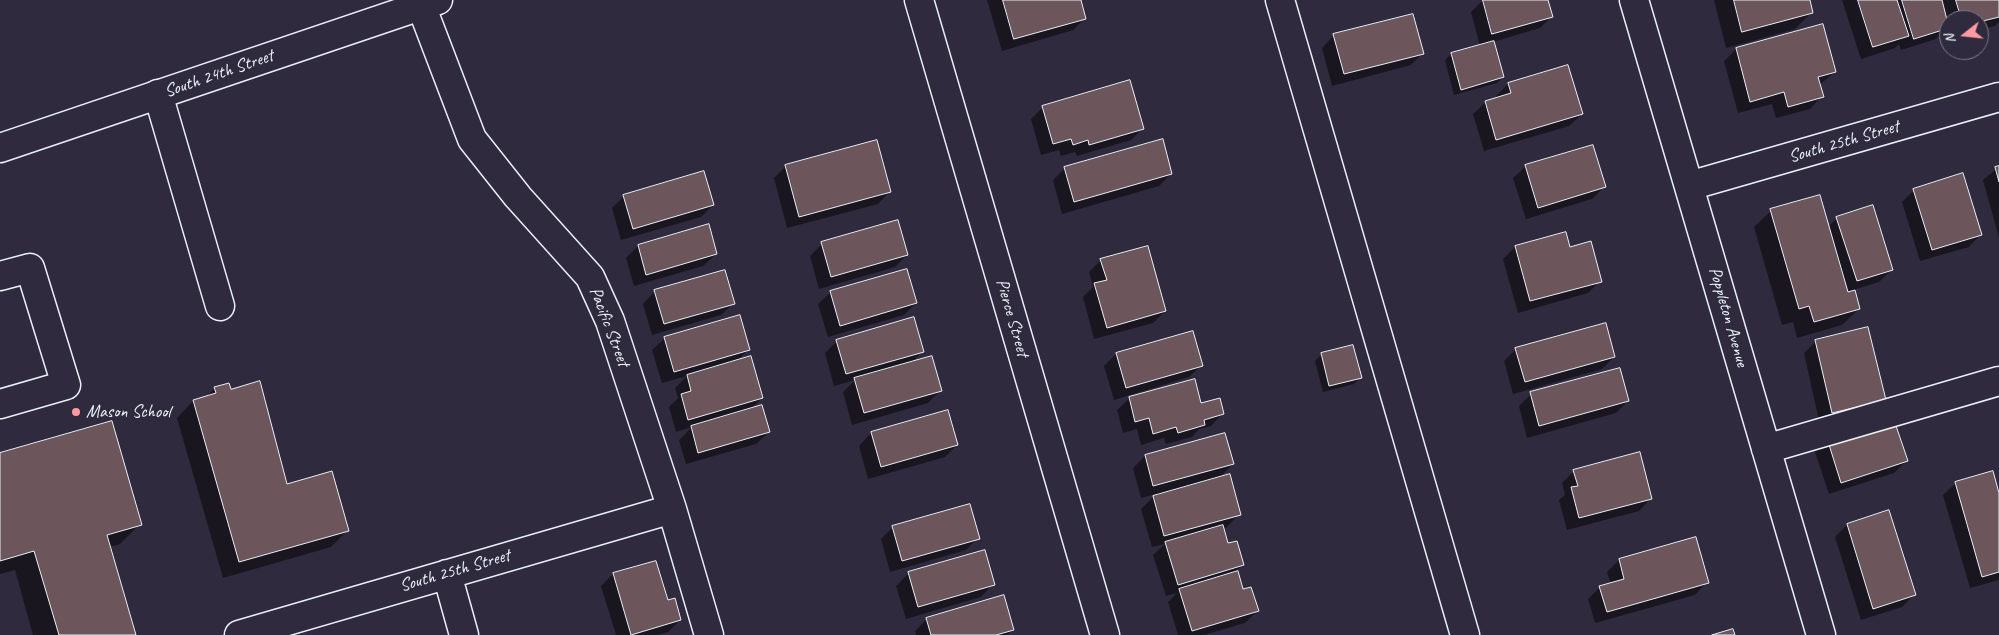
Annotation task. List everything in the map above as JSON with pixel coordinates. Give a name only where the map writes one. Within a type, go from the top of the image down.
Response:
[{"type":"street","name":"Pierce Street","points":[[919,0],[1105,635]]},
{"type":"street","points":[[1280,0],[1466,635]]},
{"type":"street","name":"Poppleton Avenue","points":[[1634,0],[1821,635]]},
{"type":"street","name":"South 24th Street","points":[[0,148],[426,2]]},
{"type":"street","name":"Pacific Street","points":[[426,2],[472,139],[518,197],[590,277],[610,321],[672,508],[709,635]]},
{"type":"street","points":[[158,94],[220,306]]},
{"type":"street","name":"South 25th Street","points":[[1689,186],[1999,97]]},
{"type":"street","points":[[0,276],[30,268],[66,385],[0,404]]},
{"type":"street","points":[[1766,449],[1999,382]]},
{"type":"street","name":"South 25th Street","points":[[239,635],[672,508]]},
{"type":"street","points":[[446,574],[464,635]]},
{"type":"building","points":[[1003,0],[1081,0],[1086,19],[1014,39]]},
{"type":"building","points":[[1483,0],[1548,0],[1553,17],[1492,34]]},
{"type":"building","points":[[1734,0],[1810,0],[1813,13],[1742,32]]},
{"type":"building","points":[[1858,0],[1897,0],[1909,36],[1873,47]]},
{"type":"building","points":[[1902,0],[1942,0],[1944,10],[1939,10],[1939,31],[1914,39]]},
{"type":"building","points":[[1956,0],[1999,0],[1999,17],[1989,20],[1989,10],[1959,10]]},
{"type":"building","points":[[1413,14],[1424,54],[1344,74],[1333,34]]},
{"type":"building","points":[[1823,24],[1836,72],[1818,77],[1824,97],[1788,107],[1784,92],[1750,102],[1736,48]]},
{"type":"building","points":[[1494,41],[1504,77],[1461,90],[1451,53]]},
{"type":"building","points":[[1568,65],[1583,114],[1496,140],[1485,101],[1511,93],[1508,83]]},
{"type":"building","points":[[1130,80],[1144,129],[1089,145],[1088,140],[1073,145],[1071,139],[1053,144],[1042,106]]},
{"type":"building","points":[[1163,139],[1172,174],[1074,202],[1064,167]]},
{"type":"building","points":[[877,140],[891,192],[799,217],[785,165]]},
{"type":"building","points":[[1593,145],[1606,187],[1538,208],[1525,165]]},
{"type":"building","points":[[1999,166],[1999,182],[1995,167]]},
{"type":"building","points":[[704,171],[714,205],[633,229],[623,195]]},
{"type":"building","points":[[1963,173],[1982,235],[1932,250],[1913,189]]},
{"type":"building","points":[[1820,195],[1848,292],[1855,290],[1860,309],[1814,322],[1809,306],[1799,309],[1770,209]]},
{"type":"building","points":[[1873,205],[1893,270],[1857,281],[1836,217]]},
{"type":"building","points":[[898,220],[908,255],[831,277],[821,242]]},
{"type":"building","points":[[709,224],[717,254],[646,275],[638,245]]},
{"type":"building","points":[[1566,232],[1570,247],[1591,241],[1602,282],[1530,301],[1515,246]]},
{"type":"building","points":[[1148,246],[1166,311],[1107,328],[1094,283],[1107,280],[1100,259]]},
{"type":"building","points":[[907,269],[917,303],[840,326],[830,291]]},
{"type":"building","points":[[725,270],[735,304],[664,324],[654,290]]},
{"type":"building","points":[[740,315],[750,350],[674,372],[664,337]]},
{"type":"building","points":[[914,317],[924,352],[846,374],[836,340]]},
{"type":"building","points":[[1606,323],[1615,357],[1525,382],[1515,348]]},
{"type":"building","points":[[1868,327],[1886,400],[1832,413],[1815,340]]},
{"type":"building","points":[[1193,331],[1203,366],[1126,388],[1116,353]]},
{"type":"building","points":[[1353,345],[1362,378],[1329,386],[1321,353]]},
{"type":"building","points":[[751,356],[763,398],[688,420],[681,394],[691,391],[687,375]]},
{"type":"building","points":[[932,356],[942,391],[864,413],[854,378]]},
{"type":"building","points":[[1620,368],[1629,401],[1539,426],[1530,392]]},
{"type":"building","points":[[1195,379],[1201,403],[1220,398],[1224,414],[1204,420],[1205,425],[1178,433],[1176,427],[1153,434],[1149,418],[1135,422],[1129,397]]},
{"type":"building","points":[[260,381],[287,484],[332,471],[349,531],[239,562],[193,400],[216,393],[214,387],[229,383],[231,389]]},
{"type":"building","points":[[762,405],[770,432],[698,453],[691,426]]},
{"type":"building","points":[[948,410],[958,445],[881,467],[871,432]]},
{"type":"building","points":[[1892,414],[1908,461],[1841,483],[1826,435]]},
{"type":"building","points":[[112,421],[142,525],[107,535],[136,635],[59,635],[34,551],[0,561],[0,453]]},
{"type":"building","points":[[1225,433],[1234,464],[1153,486],[1145,455]]},
{"type":"building","points":[[1640,452],[1652,499],[1579,518],[1571,487],[1578,486],[1573,470]]},
{"type":"building","points":[[1993,471],[1999,493],[1999,572],[1982,577],[1955,482]]},
{"type":"building","points":[[1230,474],[1241,515],[1164,536],[1153,496]]},
{"type":"building","points":[[970,504],[980,539],[902,561],[892,526]]},
{"type":"building","points":[[1889,510],[1916,595],[1873,609],[1847,524]]},
{"type":"building","points":[[1223,525],[1228,543],[1237,541],[1244,565],[1178,585],[1165,542]]},
{"type":"building","points":[[1696,537],[1709,583],[1607,612],[1599,586],[1624,579],[1619,559]]},
{"type":"building","points":[[985,550],[995,585],[918,607],[908,572]]},
{"type":"building","points":[[656,561],[668,600],[675,598],[681,620],[631,635],[613,573]]},
{"type":"building","points":[[1238,571],[1243,589],[1251,587],[1259,611],[1192,631],[1179,589]]},
{"type":"building","points":[[1004,595],[1014,630],[996,635],[931,635],[926,618]]},
{"type":"building","points":[[1733,629],[1735,635],[1712,635]]},
{"type":"place","name":"Mason School","points":[[76,412]]}]
